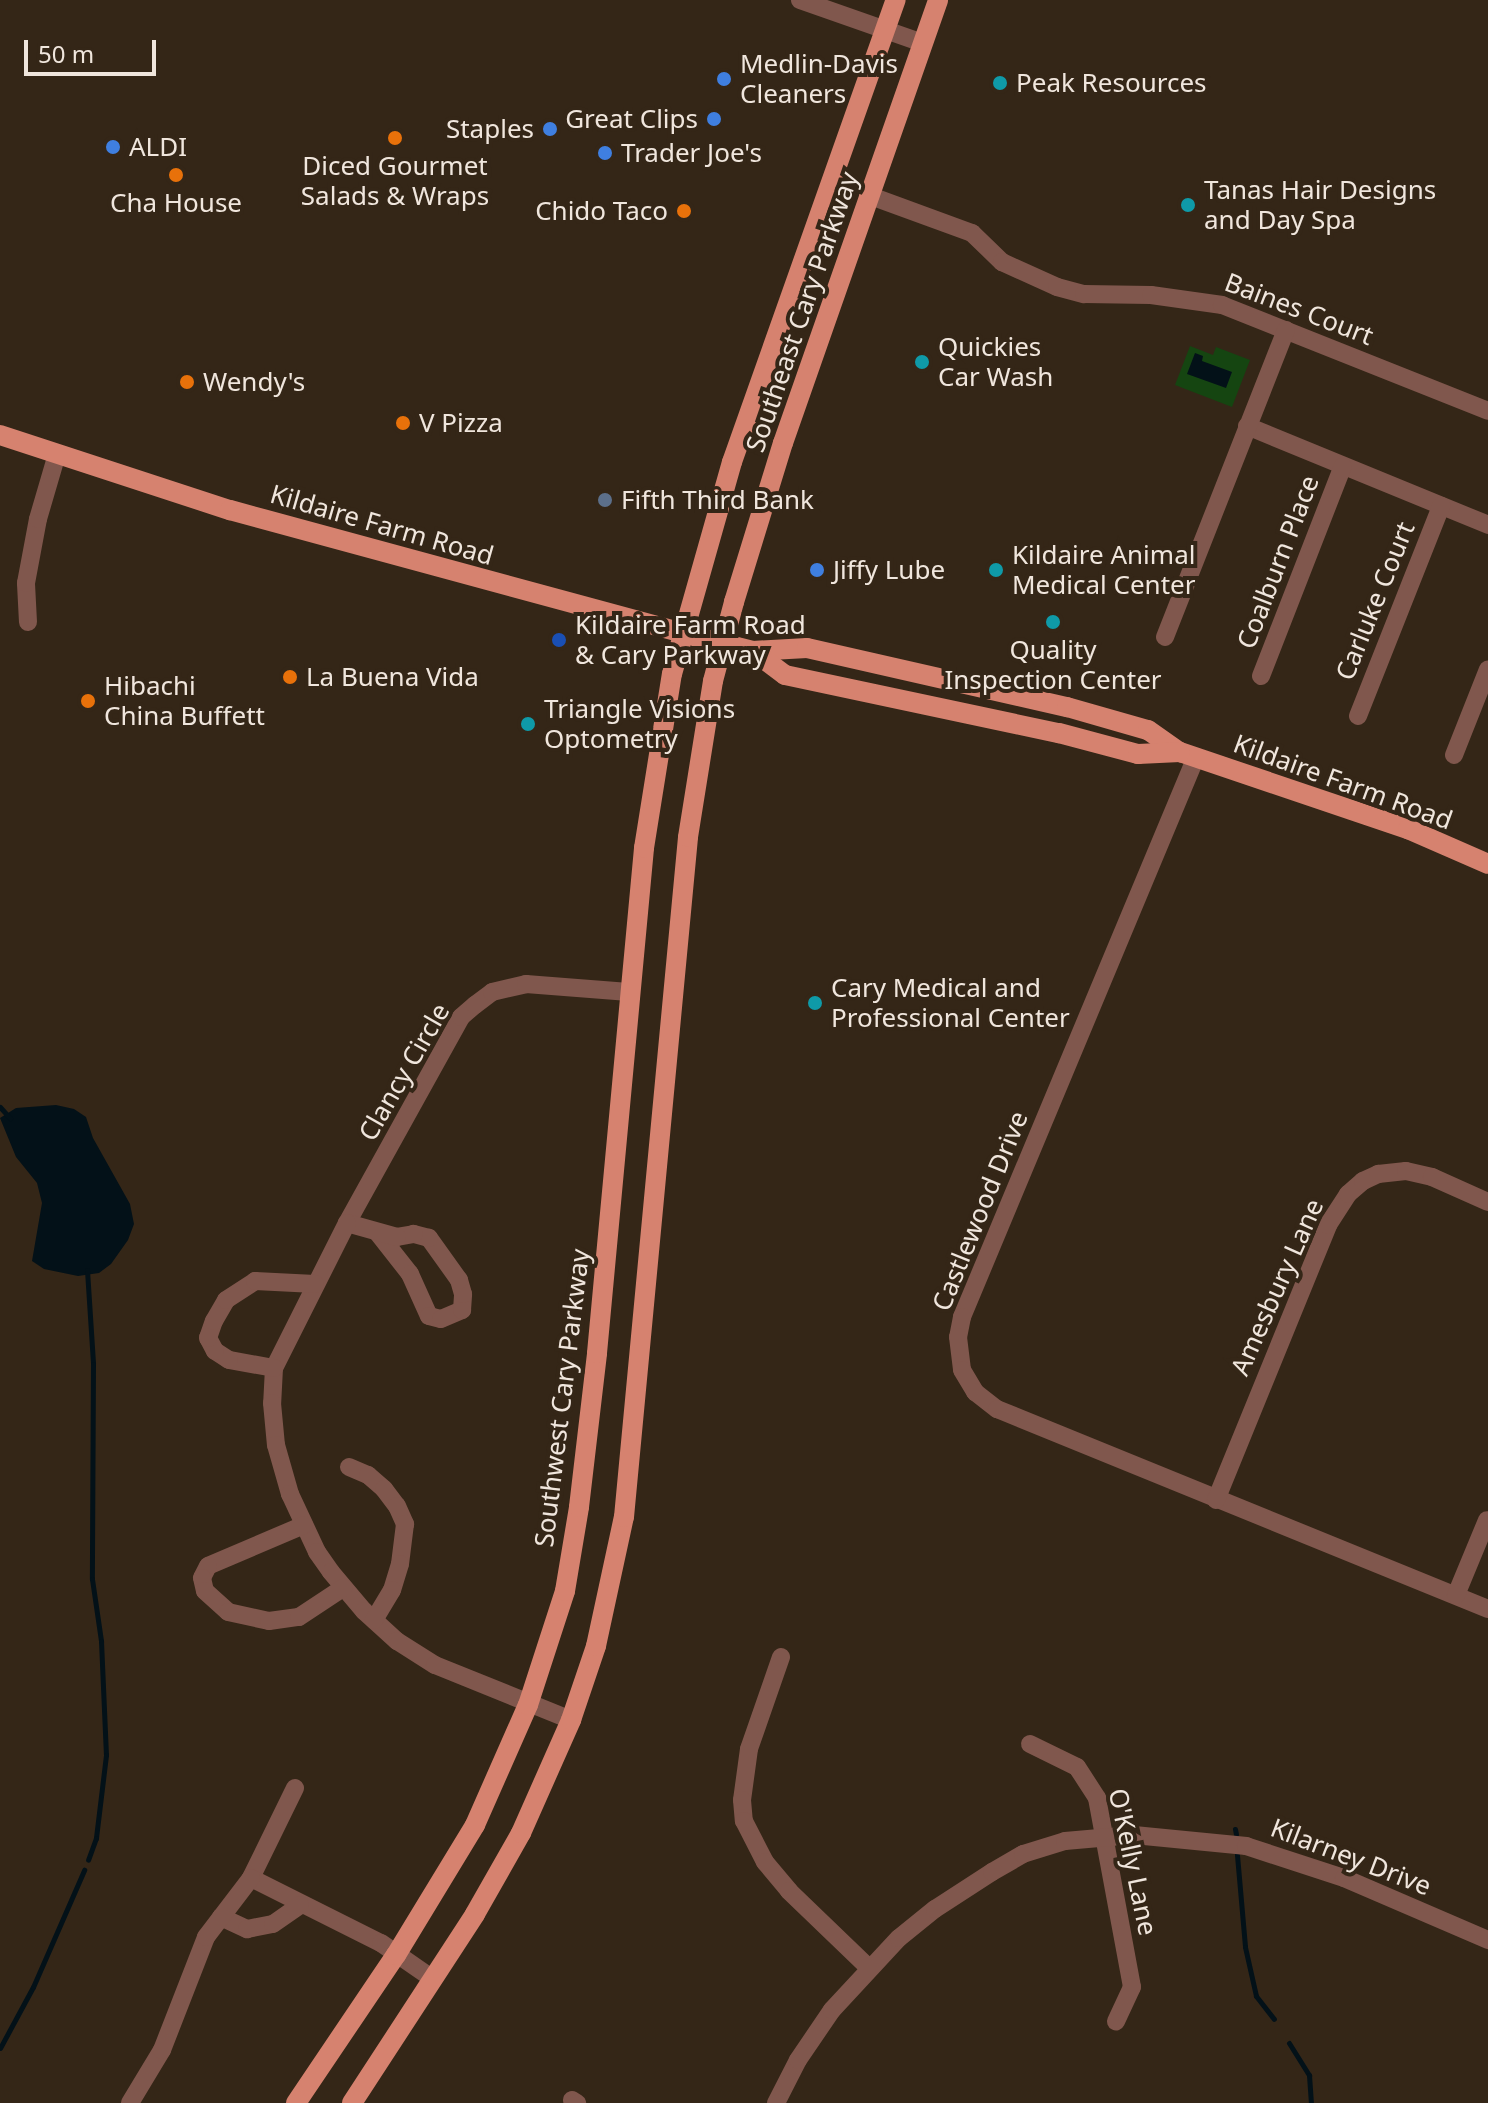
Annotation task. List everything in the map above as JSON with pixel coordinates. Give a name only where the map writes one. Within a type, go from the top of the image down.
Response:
[{"type":"main road","name":"Southeast Cary Parkway","points":[[682,633],[732,462],[896,0]]},
{"type":"main road","name":"Southeast Cary Parkway","points":[[722,643],[783,443],[938,0]]},
{"type":"main road","name":"Kildaire Farm Road","points":[[0,435],[405,560],[682,633],[753,651],[807,648],[1056,704],[1148,730],[1188,755],[1408,829],[1488,864]]},
{"type":"main road","name":"Southwest Cary Parkway","points":[[296,2103],[396,1955],[475,1825],[528,1705],[565,1591],[579,1507],[644,848],[682,633]]},
{"type":"main road","points":[[352,2103],[433,1979],[521,1833],[571,1720],[596,1646],[624,1517],[688,837],[722,643]]},
{"type":"main road","name":"Kildaire Farm Road","points":[[753,651],[785,675],[1059,733],[1138,754],[1188,755]]},
{"type":"street","points":[[800,0],[923,43]]},
{"type":"street","name":"Baines Court","points":[[868,195],[972,233],[1002,262],[1057,287],[1084,294],[1151,295],[1203,301],[1286,330],[1488,411]]},
{"type":"street","points":[[1165,637],[1286,330]]},
{"type":"street","points":[[1247,426],[1488,525]]},
{"type":"street","points":[[28,622],[26,583],[57,454]]},
{"type":"street","name":"Coalburn Place","points":[[1261,676],[1343,466]]},
{"type":"street","name":"Carluke Court","points":[[1358,716],[1441,506]]},
{"type":"street","points":[[1454,755],[1488,669]]},
{"type":"street","name":"Castlewood Drive","points":[[1188,755],[962,1317],[958,1337],[962,1370],[968,1383],[997,1409],[1488,1609]]},
{"type":"street","name":"Clancy Circle","points":[[571,1720],[435,1665],[397,1641],[343,1588],[317,1552],[290,1494],[276,1445],[272,1403],[274,1368],[347,1223],[461,1017],[504,987],[526,984],[629,992]]},
{"type":"street","name":"Amesbury Lane","points":[[1216,1500],[1328,1225],[1348,1194],[1363,1181],[1378,1174],[1406,1171],[1432,1177],[1488,1202]]},
{"type":"street","points":[[347,1223],[397,1237],[424,1235],[429,1238],[459,1280],[463,1294],[462,1310],[441,1319],[429,1316],[410,1274],[377,1232]]},
{"type":"street","points":[[274,1368],[229,1360],[215,1351],[208,1338],[214,1321],[226,1300],[255,1281],[315,1284]]},
{"type":"street","points":[[349,1467],[368,1475],[384,1489],[405,1524],[400,1564],[392,1590],[374,1620]]},
{"type":"street","points":[[1456,1595],[1487,1520]]},
{"type":"street","points":[[304,1525],[208,1566],[202,1578],[205,1591],[228,1612],[269,1621],[299,1617],[343,1588]]},
{"type":"street","points":[[781,1657],[749,1749],[743,1780],[744,1821],[765,1862],[789,1891],[868,1967]]},
{"type":"street","name":"O'Kelly Lane","points":[[1030,1744],[1077,1767],[1089,1780],[1097,1798],[1132,1987],[1116,2021]]},
{"type":"street","points":[[130,2103],[162,2050],[206,1937],[251,1878],[295,1788]]},
{"type":"street","name":"Kilarney Drive","points":[[776,2103],[814,2035],[868,1967],[935,1909],[1023,1854],[1065,1841],[1166,1836],[1246,1846],[1331,1873],[1488,1940]]},
{"type":"street","points":[[251,1878],[300,1905],[330,1916],[433,1979]]},
{"type":"street","points":[[221,1917],[247,1929],[273,1924],[300,1905]]},
{"type":"green space","points":[[1190,346],[1213,355],[1216,347],[1250,360],[1232,407],[1175,385]]},
{"type":"shaded area","points":[[1195,353],[1203,356],[1202,361],[1232,372],[1226,388],[1187,374]]},
{"type":"shaded area","points":[[56,1105],[74,1109],[86,1117],[93,1138],[130,1204],[134,1224],[128,1240],[111,1264],[99,1273],[78,1276],[44,1269],[32,1261],[42,1203],[37,1183],[16,1157],[0,1118],[16,1108]]},
{"type":"waterway","points":[[0,1107],[10,1118]]},
{"type":"waterway","points":[[87,1270],[93,1364],[92,1579],[101,1641],[106,1755],[96,1838],[88,1860]]},
{"type":"waterway","points":[[1235,1829],[1236,1834]]},
{"type":"waterway","points":[[1237,1855],[1245,1947],[1256,1996],[1274,2019]]},
{"type":"waterway","points":[[0,2048],[33,1987],[84,1870]]},
{"type":"waterway","points":[[1289,2043],[1309,2075],[1311,2103]]},
{"type":"place","name":"Medlin-Davis Cleaners","points":[[724,79]]},
{"type":"place","name":"Peak Resources","points":[[1000,83]]},
{"type":"place","name":"Great Clips","points":[[714,119]]},
{"type":"place","name":"Staples","points":[[550,129]]},
{"type":"place","name":"Diced Gourmet Salads & Wraps","points":[[395,138]]},
{"type":"place","name":"ALDI","points":[[113,147]]},
{"type":"place","name":"Trader Joe's","points":[[605,153]]},
{"type":"place","name":"Cha House","points":[[176,175]]},
{"type":"place","name":"Tanas Hair Designs and Day Spa","points":[[1188,205]]},
{"type":"place","name":"Chido Taco","points":[[684,211]]},
{"type":"place","name":"Quickies Car Wash","points":[[922,362]]},
{"type":"place","name":"Wendy's","points":[[187,382]]},
{"type":"place","name":"V Pizza","points":[[403,423]]},
{"type":"place","name":"Fifth Third Bank","points":[[605,500]]},
{"type":"place","name":"Jiffy Lube","points":[[817,570]]},
{"type":"place","name":"Kildaire Animal Medical Center","points":[[996,570]]},
{"type":"place","name":"Quality Inspection Center","points":[[1053,622]]},
{"type":"place","name":"Kildaire Farm Road & Cary Parkway","points":[[559,640]]},
{"type":"place","name":"La Buena Vida","points":[[290,677]]},
{"type":"place","name":"Hibachi China Buffett","points":[[88,701]]},
{"type":"place","name":"Triangle Visions Optometry","points":[[528,724]]},
{"type":"place","name":"Cary Medical and Professional Center","points":[[815,1003]]}]
